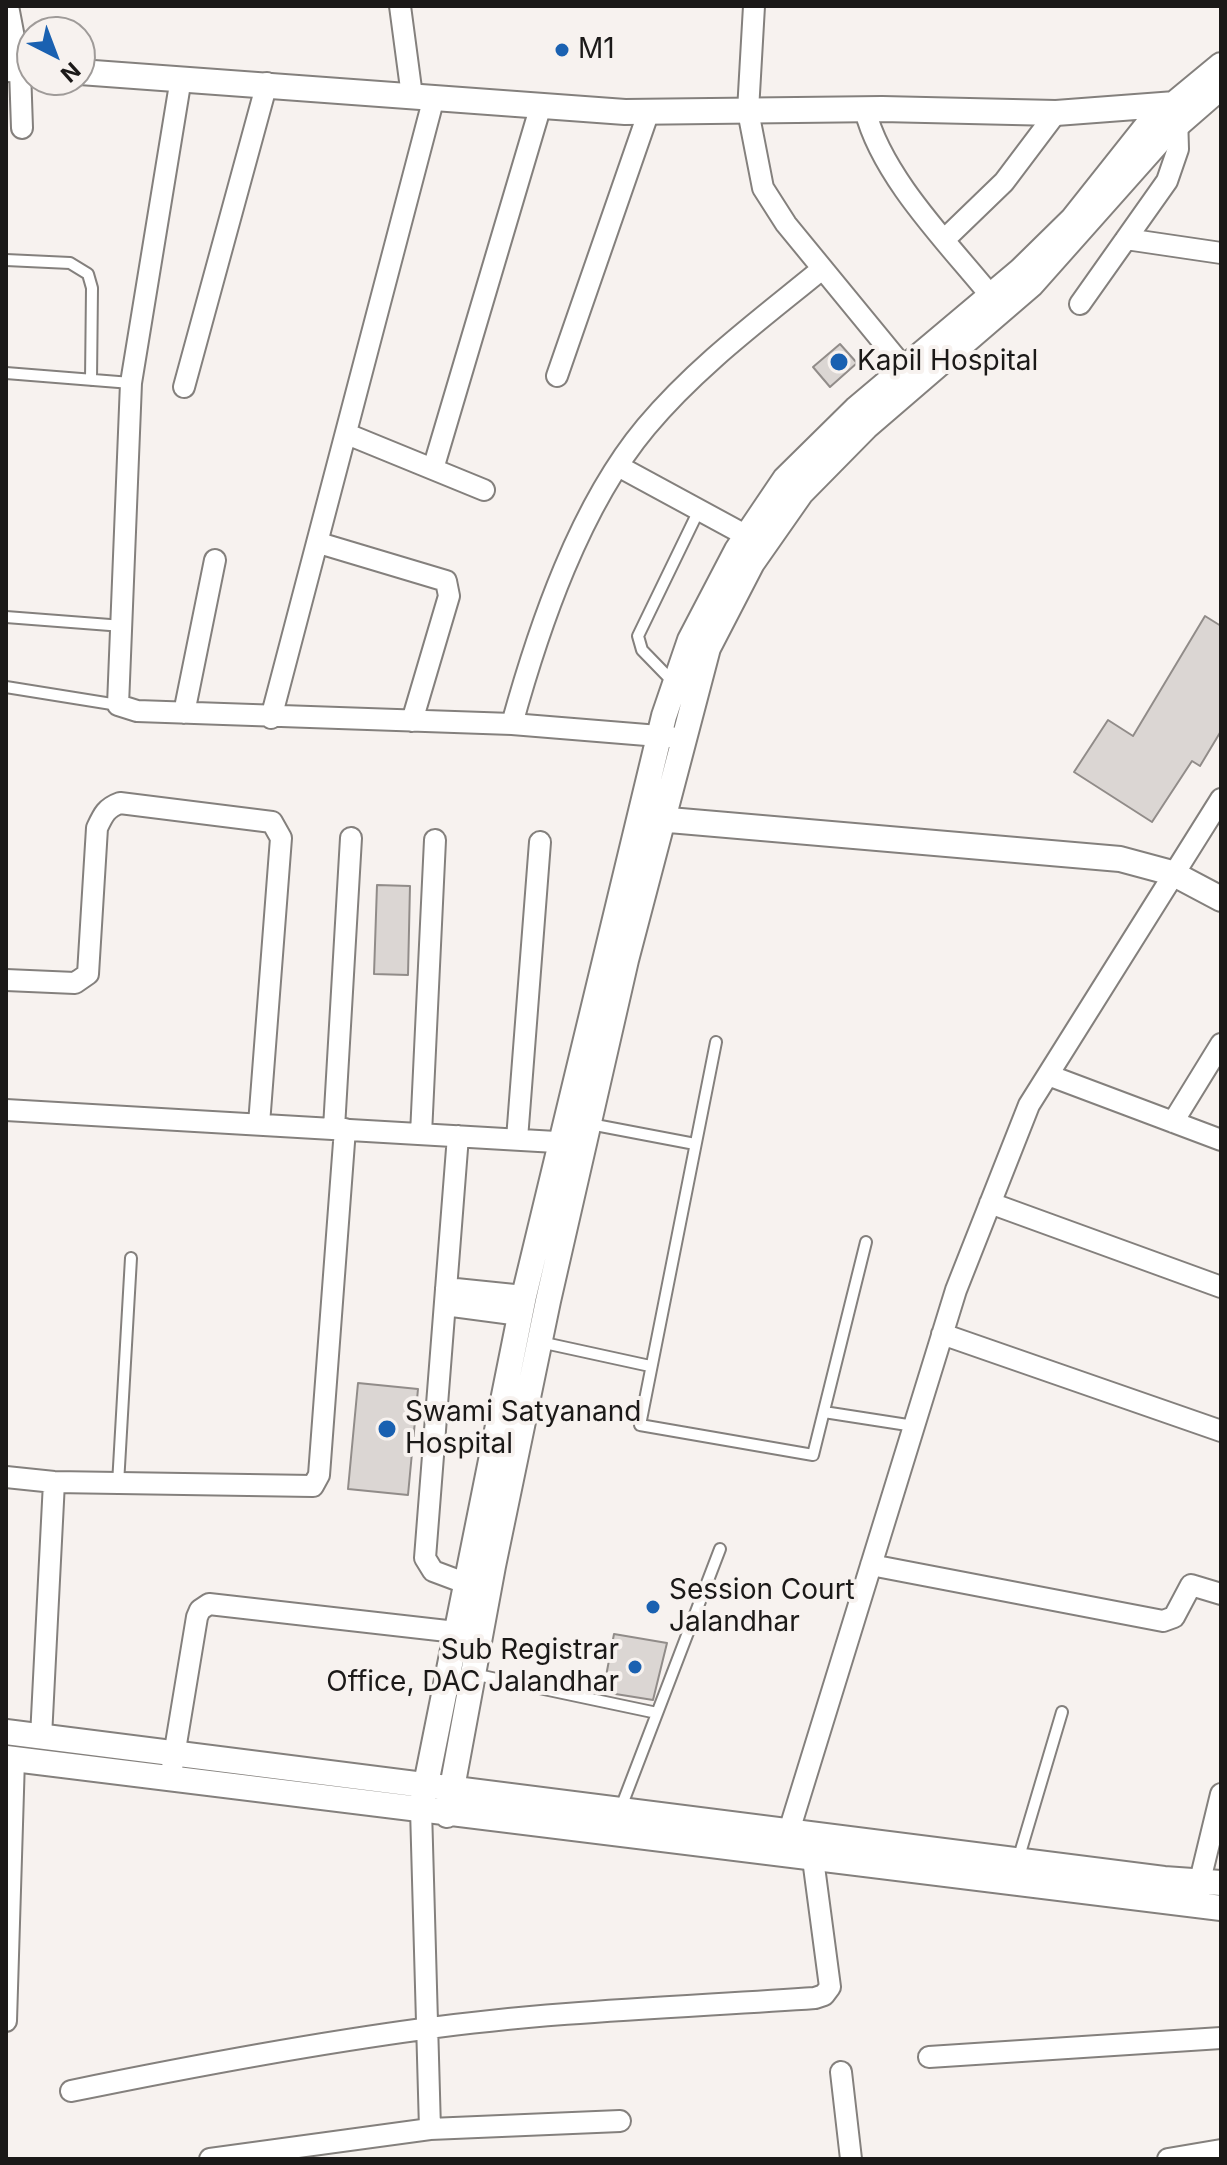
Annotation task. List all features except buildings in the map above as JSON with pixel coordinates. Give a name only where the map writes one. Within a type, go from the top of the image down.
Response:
[{"type":"street","points":[[8,6],[16,52]]},
{"type":"street","points":[[271,718],[347,434],[423,96],[400,6]]},
{"type":"street","points":[[754,6],[748,111],[763,188],[822,269],[911,376]]},
{"type":"street","points":[[671,737],[675,684],[690,640],[747,536],[785,479],[856,409],[911,376],[1031,285],[1159,141],[1177,114],[1221,65]]},
{"type":"street","points":[[96,73],[649,111],[1177,114]]},
{"type":"street","points":[[181,78],[131,383],[118,705],[137,711],[512,724],[671,737]]},
{"type":"street","points":[[184,387],[267,83]]},
{"type":"street","points":[[20,96],[22,128]]},
{"type":"street","points":[[430,2129],[421,1809],[465,1583],[495,1501],[540,1342],[579,1136],[671,737],[708,648],[752,563],[801,493],[911,376],[1073,219],[1123,152],[1177,114],[1216,96]]},
{"type":"street","points":[[433,469],[541,105]]},
{"type":"street","points":[[865,110],[878,148],[991,296]]},
{"type":"street","points":[[557,376],[649,111]]},
{"type":"street","points":[[945,239],[1004,182],[1056,113]]},
{"type":"street","points":[[1080,304],[1171,172],[1178,149],[1177,114]]},
{"type":"street","points":[[1126,239],[1221,253]]},
{"type":"street","points":[[512,724],[547,614],[592,513],[618,466],[645,428],[692,378],[822,269]]},
{"type":"street","points":[[347,434],[484,490]]},
{"type":"street","points":[[618,466],[747,536]]},
{"type":"street","points":[[319,543],[446,581],[449,596],[412,721]]},
{"type":"street","points":[[184,713],[215,560]]},
{"type":"street","points":[[781,1855],[942,1334],[1029,1105],[1221,799]]},
{"type":"street","points":[[6,980],[75,983],[88,974],[97,828],[103,813],[111,806],[120,803],[272,822],[281,838],[259,1124]]},
{"type":"street","points":[[651,819],[1120,859],[1172,873],[1221,899]]},
{"type":"street","points":[[447,1815],[473,1674],[522,1306],[579,1136],[651,819]]},
{"type":"street","points":[[6,1477],[54,1482],[307,1488],[318,1480],[339,1128],[351,838]]},
{"type":"street","points":[[421,1134],[435,840]]},
{"type":"street","points":[[517,1139],[540,842]]},
{"type":"street","points":[[1173,1122],[1214,1071],[1221,1044]]},
{"type":"street","points":[[1048,1075],[1221,1140]]},
{"type":"street","points":[[6,1110],[517,1139],[579,1136]]},
{"type":"street","points":[[458,1136],[425,1558],[433,1571],[465,1583]]},
{"type":"street","points":[[990,1203],[1221,1287]]},
{"type":"street","points":[[446,1296],[522,1306]]},
{"type":"street","points":[[942,1334],[1221,1431]]},
{"type":"street","points":[[41,1737],[54,1482]]},
{"type":"street","points":[[871,1565],[1163,1621],[1174,1617],[1191,1585],[1221,1594]]},
{"type":"street","points":[[171,1778],[197,1617],[200,1610],[209,1604],[456,1632]]},
{"type":"street","points":[[6,1732],[1018,1860],[1205,1890],[1221,1908]]},
{"type":"street","points":[[6,2021],[10,1758],[813,1859],[1205,1890]]},
{"type":"street","points":[[1205,1890],[1221,1794]]},
{"type":"street","points":[[71,2091],[215,2062],[425,2029],[824,1995],[830,1987],[830,1978],[813,1859]]},
{"type":"street","points":[[929,2057],[1221,2038]]},
{"type":"street","points":[[841,2072],[851,2159]]},
{"type":"street","points":[[210,2159],[430,2129],[620,2121]]},
{"type":"street","points":[[1168,2159],[1221,2150]]},
{"type":"lane","points":[[6,260],[70,263],[88,274],[92,288],[91,380]]},
{"type":"lane","points":[[6,373],[131,383]]},
{"type":"lane","points":[[675,684],[642,650],[638,636],[699,510]]},
{"type":"lane","points":[[6,617],[123,626]]},
{"type":"lane","points":[[6,687],[118,705]]},
{"type":"lane","points":[[716,1042],[640,1425],[813,1455],[866,1242]]},
{"type":"lane","points":[[579,1136],[695,1144]]},
{"type":"lane","points":[[118,1484],[131,1258]]},
{"type":"lane","points":[[540,1342],[650,1366]]},
{"type":"lane","points":[[824,1412],[914,1426]]},
{"type":"lane","points":[[612,1835],[720,1549]]},
{"type":"lane","points":[[473,1674],[657,1713]]},
{"type":"lane","points":[[1018,1860],[1062,1712]]},
{"type":"place","name":"M1","points":[[562,50]]},
{"type":"place","name":"Kapil Hospital","points":[[839,362]]},
{"type":"place","name":"Swami Satyanand Hospital","points":[[387,1429]]},
{"type":"place","name":"Session Court Jalandhar","points":[[653,1607]]},
{"type":"place","name":"Sub Registrar Office, DAC Jalandhar","points":[[635,1667]]}]
